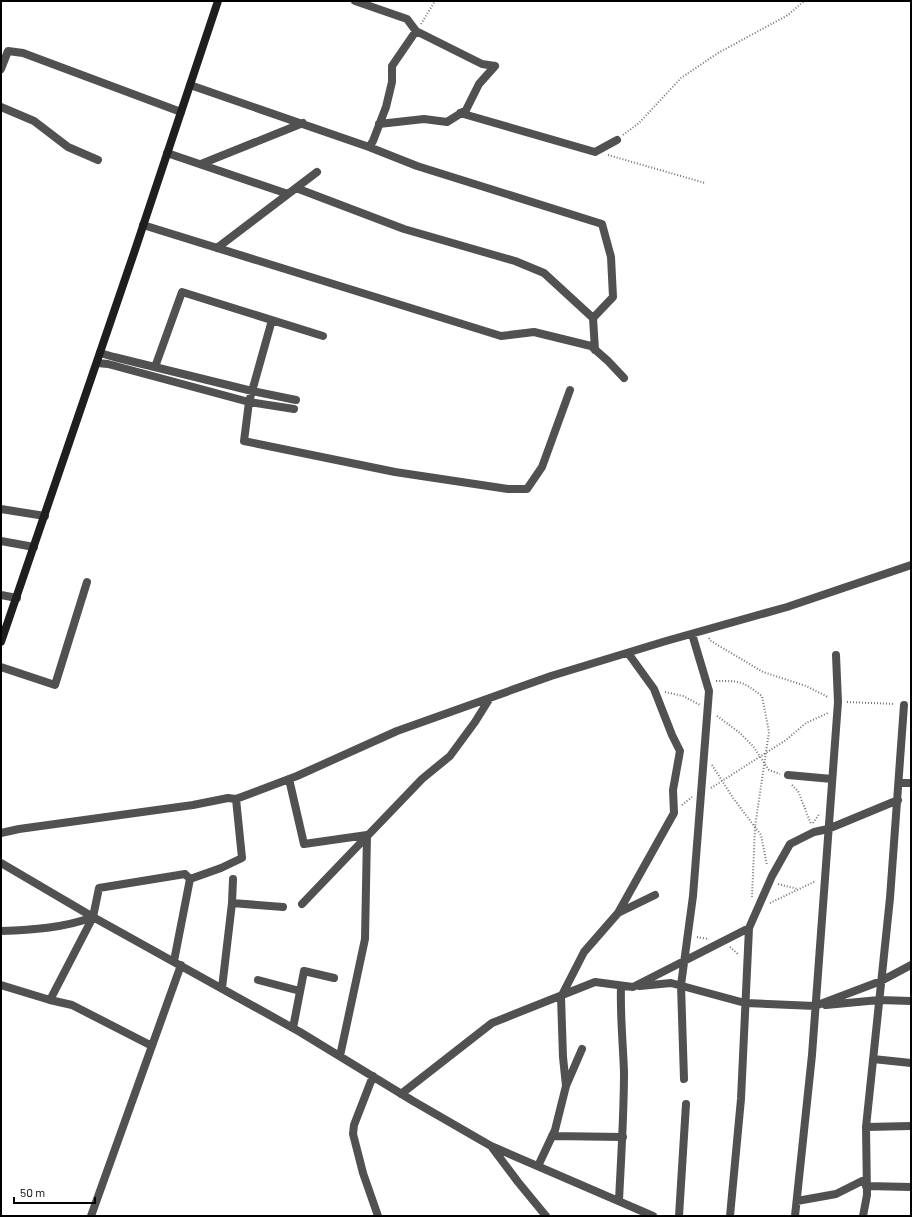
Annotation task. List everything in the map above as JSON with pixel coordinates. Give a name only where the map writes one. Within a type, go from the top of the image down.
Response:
[{"type":"main road","points":[[2,637],[97,363],[218,1]]},
{"type":"street","points":[[355,1],[407,19],[416,31],[482,64],[494,66],[479,84],[466,110],[447,122],[424,119],[379,124]]},
{"type":"street","points":[[369,147],[373,141],[386,107],[392,82],[392,66],[416,31]]},
{"type":"street","points":[[1,69],[8,51],[23,53],[181,112]]},
{"type":"street","points":[[190,85],[303,123],[417,166],[602,224],[611,257],[613,297],[593,318]]},
{"type":"street","points":[[1,106],[34,121],[68,147],[98,160]]},
{"type":"street","points":[[460,113],[595,152],[617,140]]},
{"type":"street","points":[[201,164],[303,123]]},
{"type":"street","points":[[168,153],[288,194]]},
{"type":"street","points":[[217,248],[317,172]]},
{"type":"street","points":[[296,188],[404,229],[515,261],[544,273],[593,318],[595,350]]},
{"type":"street","points":[[143,225],[501,336],[534,332],[590,346],[608,361],[624,378]]},
{"type":"street","points":[[154,367],[182,292],[323,336]]},
{"type":"street","points":[[272,320],[249,402],[244,441],[395,472],[508,489],[527,489],[542,467],[570,390]]},
{"type":"street","points":[[100,353],[252,391],[296,400]]},
{"type":"street","points":[[97,363],[108,364],[249,402],[294,409]]},
{"type":"street","points":[[1,509],[45,516]]},
{"type":"street","points":[[1,541],[34,547]]},
{"type":"street","points":[[1,833],[19,829],[193,805],[228,798],[236,799],[289,779],[397,731],[551,676],[787,607],[911,564]]},
{"type":"street","points":[[1,667],[55,686],[87,582]]},
{"type":"street","points":[[1,595],[16,598]]},
{"type":"street","points":[[684,1079],[681,985],[693,896],[709,691],[692,634]]},
{"type":"street","points":[[566,1086],[563,1057],[561,997],[584,952],[618,913],[674,813],[673,790],[680,751],[654,689],[628,653]]},
{"type":"street","points":[[795,1216],[812,1055],[838,705],[836,655]]},
{"type":"street","points":[[302,904],[422,779],[450,756],[475,722],[490,698]]},
{"type":"street","points":[[863,1216],[866,1195],[866,1127],[890,898],[904,705]]},
{"type":"street","points":[[786,777],[832,780]]},
{"type":"street","points":[[289,779],[304,844],[367,835]]},
{"type":"street","points":[[899,783],[911,783]]},
{"type":"street","points":[[190,879],[222,868],[242,858],[236,799]]},
{"type":"street","points":[[730,1216],[741,1099],[749,928],[772,876],[790,844],[814,832],[828,829],[898,800]]},
{"type":"street","points":[[340,1056],[365,939],[367,835]]},
{"type":"street","points":[[1,863],[93,917],[293,1028],[401,1094],[491,1146],[653,1216]]},
{"type":"street","points":[[50,1000],[93,917],[99,888],[185,874],[190,879]]},
{"type":"street","points":[[91,1216],[152,1046],[177,963],[190,879]]},
{"type":"street","points":[[222,988],[232,903],[233,879]]},
{"type":"street","points":[[618,913],[654,895]]},
{"type":"street","points":[[232,903],[283,907]]},
{"type":"street","points":[[1,931],[64,925],[80,922],[93,917]]},
{"type":"street","points":[[634,987],[749,928]]},
{"type":"street","points":[[815,1006],[881,981],[911,965]]},
{"type":"street","points":[[293,1028],[304,971],[334,978]]},
{"type":"street","points":[[258,980],[300,990]]},
{"type":"street","points":[[401,1094],[492,1023],[561,997],[595,982],[634,987],[672,982],[745,1003],[815,1006],[879,1000],[911,1001]]},
{"type":"street","points":[[1,985],[72,1006],[152,1046]]},
{"type":"street","points":[[619,1201],[623,1137],[624,1070],[620,1005],[621,986]]},
{"type":"street","points":[[538,1166],[555,1130],[566,1086],[582,1049]]},
{"type":"street","points":[[873,1059],[911,1063]]},
{"type":"street","points":[[373,1076],[354,1125],[353,1134],[363,1173],[378,1216]]},
{"type":"street","points":[[679,1216],[686,1104]]},
{"type":"street","points":[[866,1127],[911,1126]]},
{"type":"street","points":[[552,1136],[623,1137]]},
{"type":"street","points":[[491,1146],[546,1216]]},
{"type":"street","points":[[796,1201],[836,1194],[866,1182],[911,1187]]},
{"type":"path","points":[[416,31],[435,1]]},
{"type":"path","points":[[617,140],[640,123],[681,78],[718,53],[788,16],[804,1]]},
{"type":"path","points":[[595,152],[705,183]]},
{"type":"path","points":[[706,630],[711,641],[762,672],[806,686],[838,705]]},
{"type":"path","points":[[706,681],[733,680],[745,684],[762,696],[769,732],[755,827],[752,904],[757,909],[825,877]]},
{"type":"path","points":[[654,689],[683,696],[707,708],[740,733],[753,746],[769,770],[786,777],[798,791],[814,832]]},
{"type":"path","points":[[674,813],[690,797],[700,795],[786,740],[806,723],[838,705],[904,705]]},
{"type":"path","points":[[704,752],[733,798],[761,835],[769,870],[775,883],[800,889]]}]
